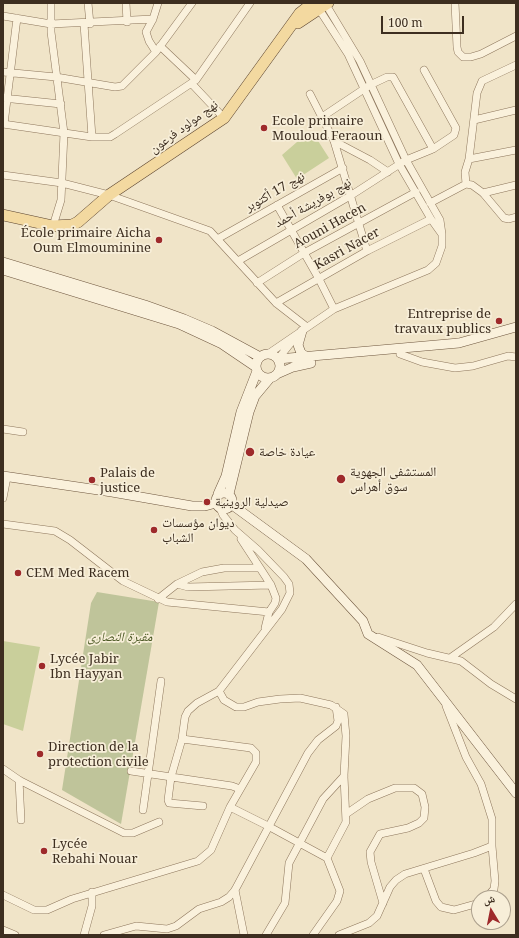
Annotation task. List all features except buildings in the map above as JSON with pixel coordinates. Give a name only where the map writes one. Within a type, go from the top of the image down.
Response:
[{"type":"main road","name":"نهج مولود فرعون","points":[[3,215],[53,226],[72,225],[78,222],[109,195],[224,118],[300,13],[321,4]]},
{"type":"street","points":[[51,3],[51,24],[56,77],[64,133],[61,200],[53,226]]},
{"type":"street","points":[[88,3],[87,24],[92,137]]},
{"type":"street","points":[[126,3],[127,22]]},
{"type":"street","points":[[158,3],[146,34],[158,49],[194,82],[224,118]]},
{"type":"street","points":[[7,72],[56,77],[115,87],[122,86],[158,49],[192,3]]},
{"type":"street","points":[[18,18],[7,72],[4,124],[92,137],[110,136],[124,130],[194,82],[250,3]]},
{"type":"street","points":[[455,3],[457,46],[458,52],[463,57],[471,57],[480,54],[516,36]]},
{"type":"street","points":[[321,4],[360,61],[416,192],[431,219],[442,234]]},
{"type":"street","points":[[203,806],[169,803],[167,797],[188,711],[197,703],[219,691],[265,628],[269,612],[275,603],[271,585],[235,530],[223,515],[216,498],[226,476],[241,412],[257,369],[264,355],[334,309],[428,270],[436,263],[440,255],[442,234],[440,220],[402,162],[364,90],[348,54],[321,4]]},
{"type":"street","points":[[3,16],[51,24],[87,24],[153,19]]},
{"type":"street","points":[[466,184],[465,172],[469,159],[477,93],[482,81],[516,65]]},
{"type":"street","name":"نهج بوفريشة أحمد","points":[[238,261],[350,196],[402,162],[433,149],[454,135],[456,128],[424,70]]},
{"type":"street","points":[[322,117],[370,86],[390,76],[395,79],[433,149]]},
{"type":"street","points":[[310,94],[334,141],[367,251]]},
{"type":"street","points":[[6,98],[61,104]]},
{"type":"street","points":[[474,120],[516,110]]},
{"type":"street","points":[[334,141],[370,160],[388,172]]},
{"type":"street","points":[[469,159],[516,150]]},
{"type":"street","name":"نهج 17 أكتوبر","points":[[219,238],[343,168]]},
{"type":"street","points":[[3,175],[62,183],[109,195],[210,232],[219,238],[257,283],[303,330]]},
{"type":"street","points":[[430,203],[466,184],[472,184],[483,193],[504,218],[509,219],[516,217]]},
{"type":"street","points":[[483,193],[516,185]]},
{"type":"street","name":"Aouni Hacen","points":[[257,283],[304,253],[416,192]]},
{"type":"street","points":[[277,205],[320,279],[334,309]]},
{"type":"street","name":"Kasri Nacer","points":[[276,303],[367,251],[431,219]]},
{"type":"street","points":[[3,262],[145,305],[184,319],[264,355],[278,359],[442,349],[516,327]]},
{"type":"street","points":[[3,270],[179,324],[222,344],[257,369],[263,377],[273,376],[292,367],[318,362],[399,352],[422,362],[454,368],[473,366],[508,356],[516,357]]},
{"type":"street","points":[[303,330],[298,345],[301,353],[308,358]]},
{"type":"street","points":[[278,359],[303,330]]},
{"type":"street","points":[[229,494],[249,412],[256,396],[280,367],[278,359]]},
{"type":"street","points":[[3,430],[23,432]]},
{"type":"street","points":[[3,498],[5,477],[112,492],[192,506],[218,506],[228,508],[231,504],[232,498],[229,494],[224,492],[218,494]]},
{"type":"street","points":[[231,504],[306,559],[363,621],[368,634],[417,665],[425,673],[442,699],[516,793]]},
{"type":"street","points":[[3,524],[55,531],[70,540],[119,579],[158,599],[178,605],[269,612]]},
{"type":"street","points":[[235,530],[274,565],[284,577],[290,589],[290,594],[285,604],[260,635]]},
{"type":"street","points":[[158,599],[177,584],[202,572],[224,568],[260,568]]},
{"type":"street","points":[[177,584],[188,587],[271,585]]},
{"type":"street","points":[[450,658],[494,627],[516,604]]},
{"type":"street","points":[[368,634],[427,653],[465,663],[490,684],[516,699]]},
{"type":"street","points":[[143,810],[161,681]]},
{"type":"street","points":[[219,691],[224,700],[236,707],[244,708],[258,702],[280,698],[300,698],[324,703],[336,708],[344,714],[346,822],[327,858]]},
{"type":"street","points":[[442,699],[466,757],[481,784],[492,819],[492,846],[495,881],[493,890]]},
{"type":"street","points":[[104,935],[147,926],[167,929],[176,926],[199,909],[221,902],[235,890],[308,753],[318,740],[336,726],[338,721],[336,708]]},
{"type":"street","points":[[3,895],[34,910],[47,910],[92,892],[198,861],[210,850],[230,807],[256,762],[256,753],[251,748],[182,739]]},
{"type":"street","points":[[3,769],[19,780],[124,833],[133,833],[159,822]]},
{"type":"street","points":[[131,771],[232,786],[240,789]]},
{"type":"street","points":[[266,935],[285,903],[287,869],[323,799],[344,776]]},
{"type":"street","points":[[19,780],[21,820]]},
{"type":"street","points":[[346,814],[368,799],[396,788],[414,788],[422,794],[426,807],[424,818],[419,824],[380,834],[370,852],[371,862],[383,903]]},
{"type":"street","points":[[230,807],[327,858],[340,891],[337,901],[313,935]]},
{"type":"street","points":[[339,935],[369,924],[377,916],[390,888],[396,880],[405,874],[492,846]]},
{"type":"street","points":[[424,869],[436,901],[441,908],[454,910],[471,905]]},
{"type":"street","points":[[235,890],[244,935]]},
{"type":"street","points":[[84,935],[92,906],[92,892]]},
{"type":"street","points":[[3,930],[15,935]]},
{"type":"green space","points":[[313,133],[329,158],[297,179],[282,155],[297,142]]},
{"type":"green space","name":"مقبرة النصارى","points":[[97,592],[159,602],[121,824],[62,790],[91,603]]},
{"type":"green space","points":[[3,641],[40,647],[23,731],[3,724]]},
{"type":"place","name":"Ecole primaire Mouloud Feraoun","points":[[264,128]]},
{"type":"place","name":"École primaire Aicha Oum Elmouminine","points":[[159,240]]},
{"type":"place","name":"Entreprise de travaux publics","points":[[499,321]]},
{"type":"place","name":"عيادة خاصة","points":[[250,452]]},
{"type":"place","name":"المستشفى الجهوية سوق أهراس","points":[[341,479]]},
{"type":"place","name":"Palais de justice","points":[[92,480]]},
{"type":"place","name":"صيدلية الروينية","points":[[207,502]]},
{"type":"place","name":"ديوان مؤسسات الشباب","points":[[154,530]]},
{"type":"place","name":"CEM Med Racem","points":[[18,573]]},
{"type":"place","name":"Lycée Jabir Ibn Hayyan","points":[[42,666]]},
{"type":"place","name":"Direction de la protection civile","points":[[40,754]]},
{"type":"place","name":"Lycée Rebahi Nouar","points":[[44,851]]}]
